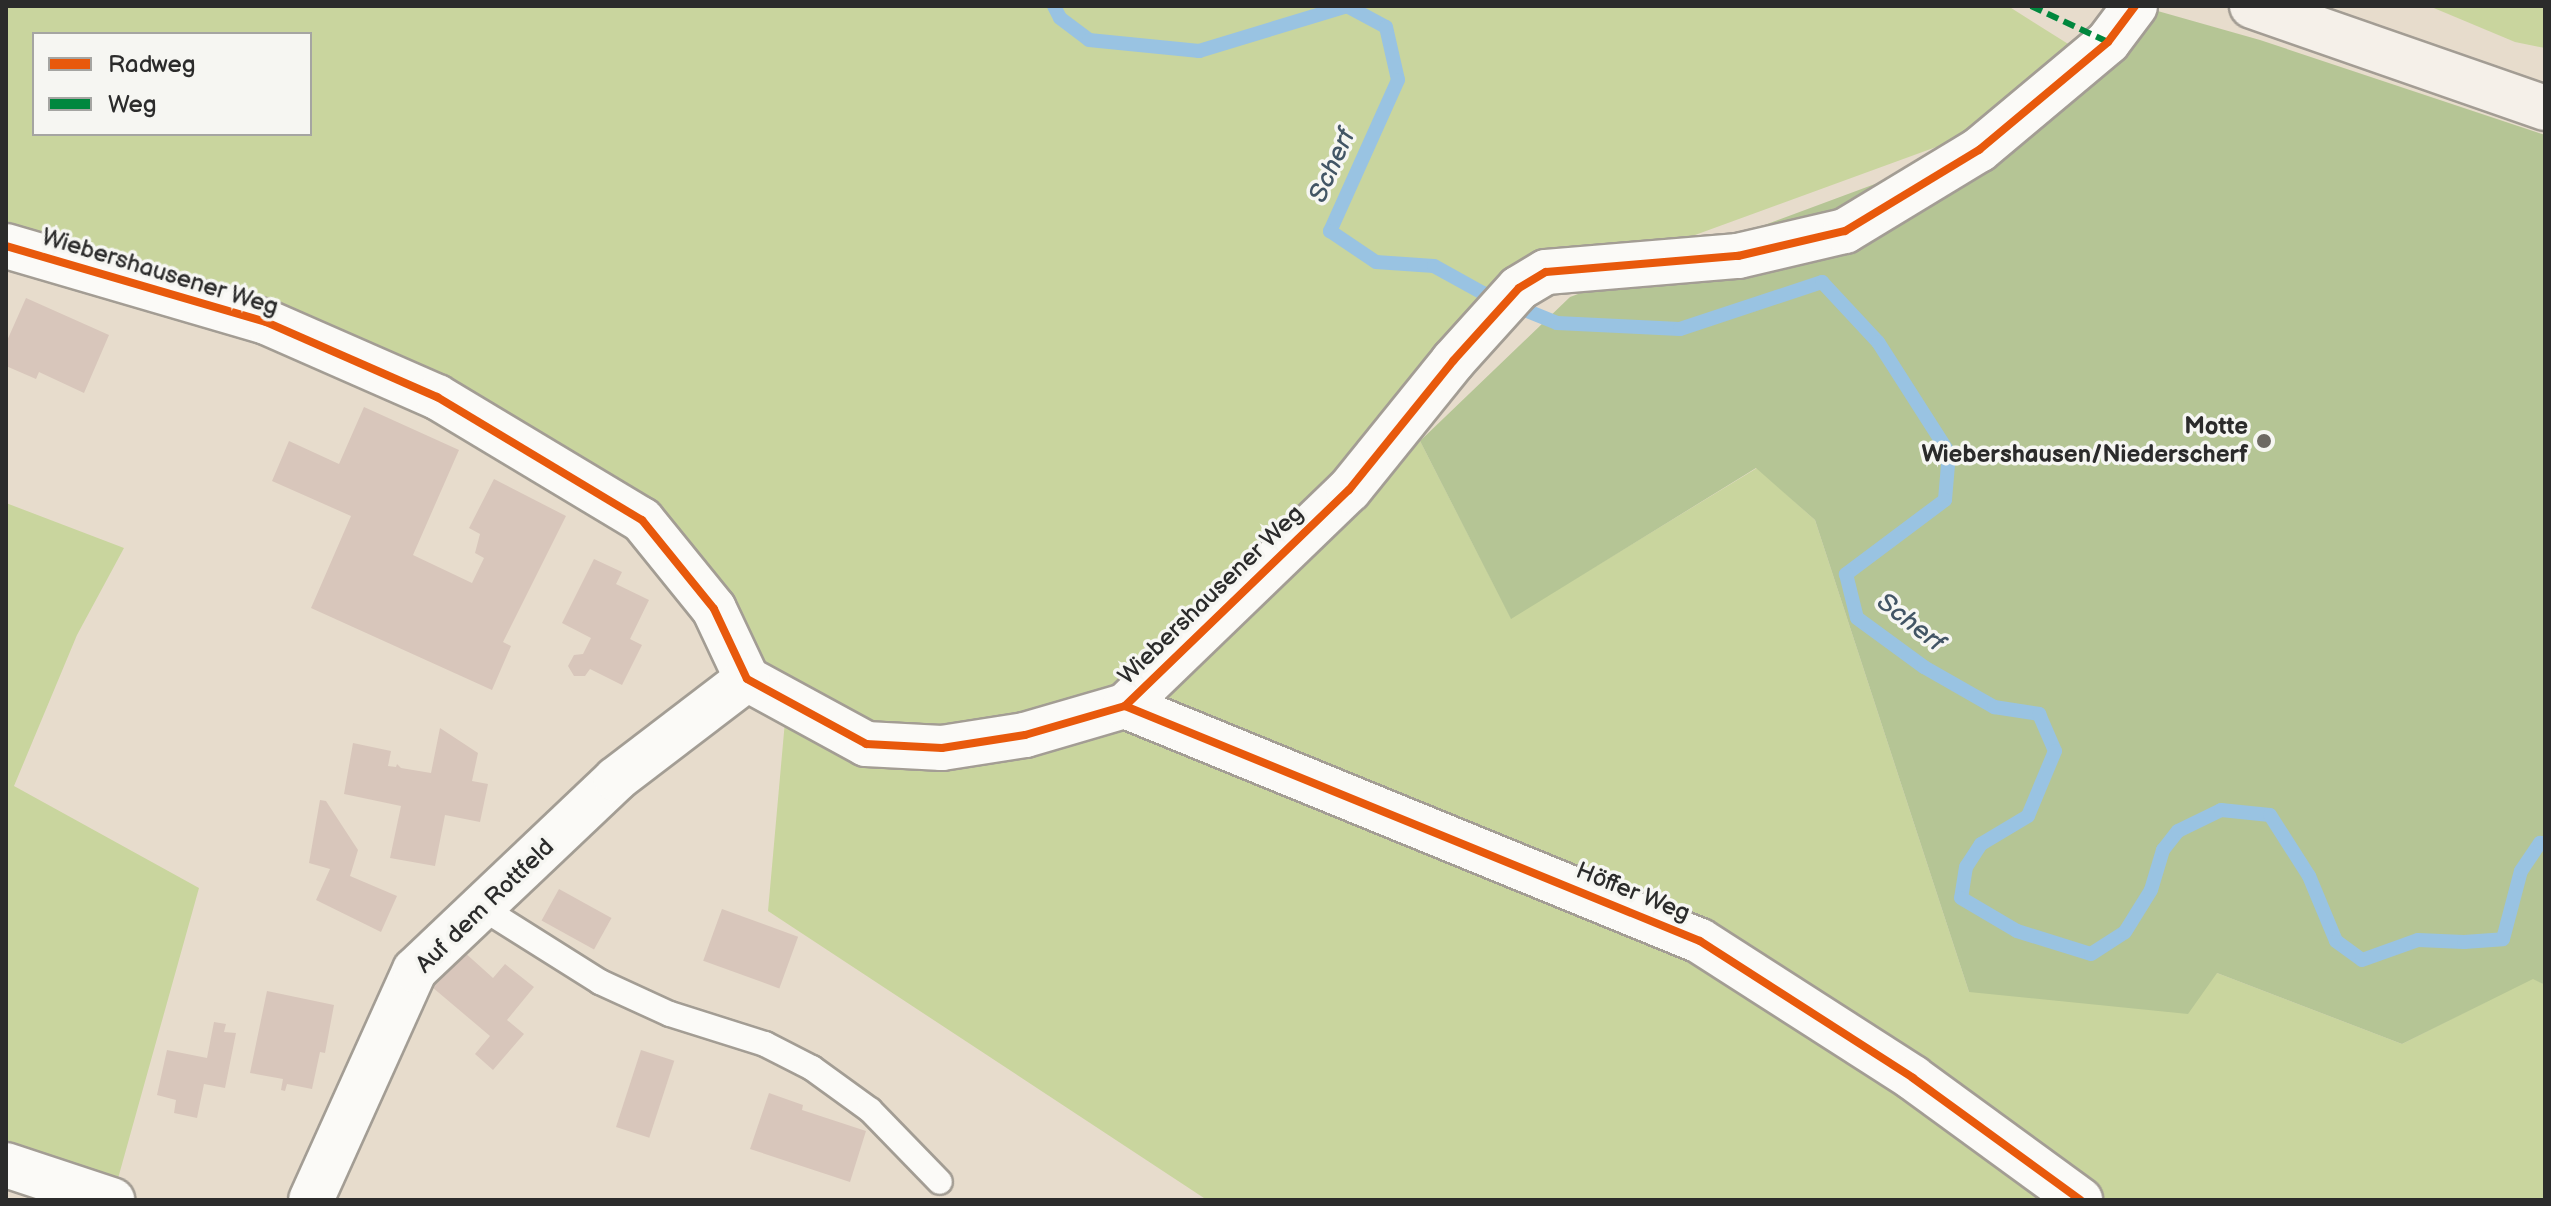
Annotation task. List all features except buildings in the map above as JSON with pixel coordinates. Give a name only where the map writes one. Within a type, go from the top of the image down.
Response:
[{"type":"main road","points":[[2252,6],[2545,108]]},
{"type":"street","name":"Wiebershausener Weg","points":[[6,246],[266,322],[437,397],[642,520],[714,609],[747,679],[866,744],[942,748],[1025,735],[1125,706],[1349,490],[1486,323],[1519,288],[1546,272],[1738,256],[1845,231],[1979,150],[2108,42],[2135,6]]},
{"type":"street","name":"Auf dem Rottfeld","points":[[311,1200],[415,970],[616,779],[747,679]]},
{"type":"street","name":"Höffer Weg","points":[[1125,706],[1700,941],[1913,1078],[2080,1200]]},
{"type":"street","points":[[6,1165],[112,1200]]},
{"type":"lane","points":[[481,907],[600,982],[670,1014],[765,1044],[812,1068],[870,1110],[940,1182]]},
{"type":"green space","points":[[6,6],[2008,6],[2073,47],[1969,135],[1558,285],[1416,421],[1135,703],[1019,742],[797,713],[651,507],[439,390],[6,247]]},
{"type":"green space","points":[[2140,6],[2260,40],[2545,135],[2545,985],[2533,979],[2402,1044],[2217,973],[2188,1014],[1969,992],[1815,520],[1756,468],[1511,619],[1420,441],[1570,297],[1972,148]]},
{"type":"green space","points":[[2429,6],[2545,6],[2545,48],[2515,42]]},
{"type":"green space","points":[[1420,441],[1511,618],[1757,468],[1815,520],[1969,992],[2217,973],[2402,1044],[2533,978],[2545,985],[2545,1200],[2089,1200],[1702,939],[1145,711]]},
{"type":"green space","points":[[6,503],[124,548],[77,635],[14,786],[199,888],[112,1200],[6,1165]]},
{"type":"green space","points":[[1135,718],[1668,936],[2070,1200],[1207,1200],[768,911],[785,721],[868,757]]},
{"type":"waterway","name":"Scherf","points":[[1054,6],[1060,18],[1089,40],[1199,51],[1347,6]]},
{"type":"waterway","name":"Scherf","points":[[1347,6],[1386,27],[1398,80],[1330,231],[1376,262],[1434,266],[1483,293],[1557,323],[1680,329],[1822,282],[1878,342],[1949,453],[1945,500],[1846,574],[1857,618],[1924,667],[1994,707],[2039,714],[2055,751],[2028,816],[1981,844],[1966,867],[1961,898],[2017,931],[2091,954],[2125,932],[2151,890],[2163,850],[2178,831],[2221,810],[2270,815],[2309,876],[2336,941],[2362,960],[2418,940],[2464,942],[2503,939],[2521,871],[2540,843],[2545,843]]},
{"type":"marked path","points":[[2031,6],[2108,42]]},
{"type":"cycle path","points":[[6,246],[266,322],[437,397],[642,520],[714,609],[747,679],[866,744],[942,748],[1025,735],[1125,706],[1349,490],[1453,361],[1519,288],[1546,272],[1738,256],[1845,231],[1979,150],[2108,42],[2135,6]]},
{"type":"cycle path","points":[[1125,706],[1700,941],[1913,1078],[2080,1200]]},
{"type":"place","name":"Motte Wiebershausen/Niederscherf","points":[[2264,441]]}]
